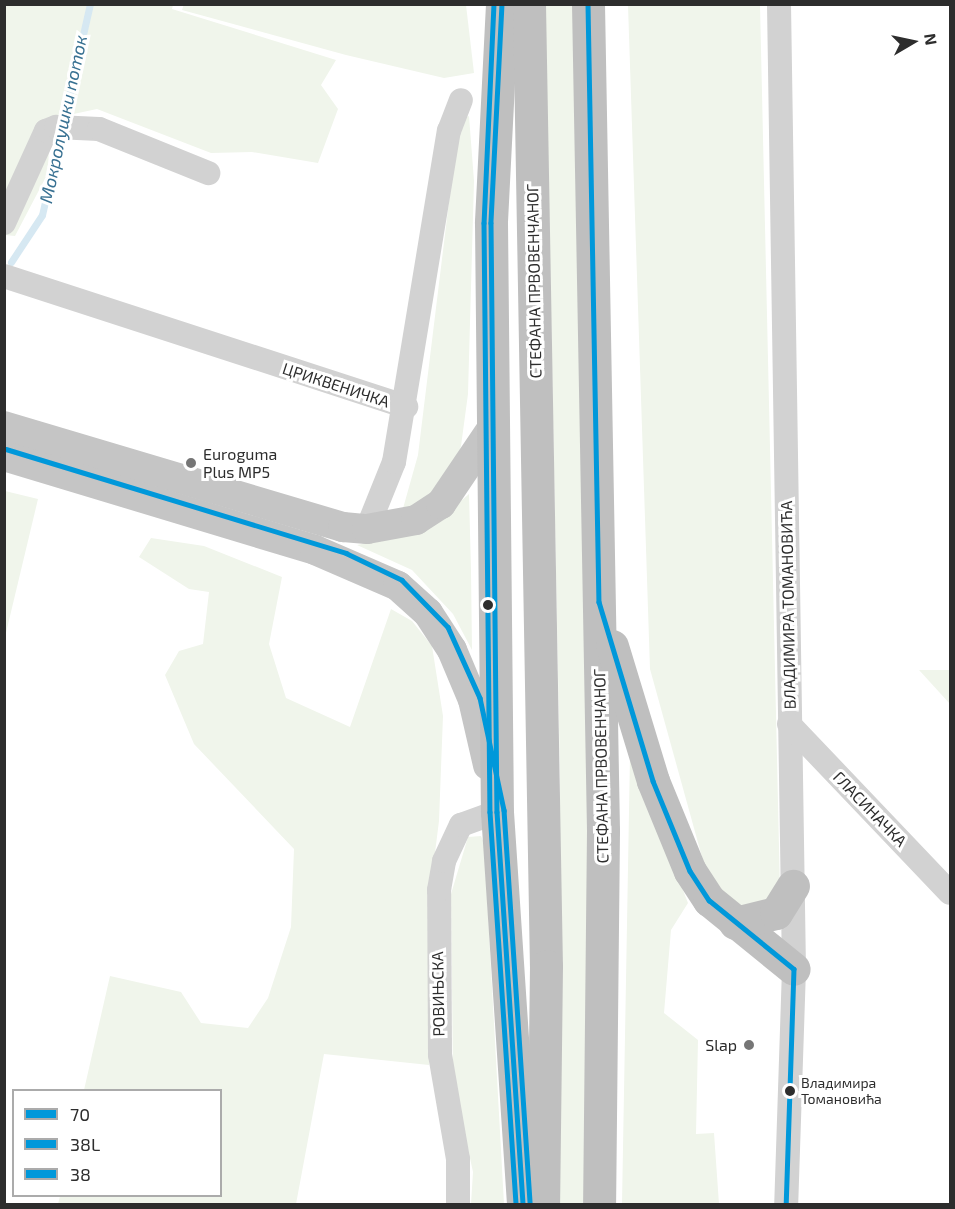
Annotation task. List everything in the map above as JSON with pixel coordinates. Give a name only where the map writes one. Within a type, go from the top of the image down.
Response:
[{"type":"highway","points":[[502,4],[491,223],[497,812],[523,1204]]},
{"type":"highway","name":"СТЕФАНА ПРВОВЕНЧАНОГ","points":[[529,4],[545,900],[543,1204]]},
{"type":"highway","name":"СТЕФАНА ПРВОВЕНЧАНОГ","points":[[588,4],[599,602],[599,1204]]},
{"type":"highway","points":[[599,602],[670,828],[709,900],[794,969]]},
{"type":"highway","points":[[735,922],[776,913],[793,886]]},
{"type":"main road","points":[[4,426],[264,518],[378,574],[428,613],[442,631],[473,700],[497,812]]},
{"type":"main road","points":[[4,456],[264,518],[368,529],[416,520],[441,504],[493,427]]},
{"type":"street","name":"ВЛАДИМИРА ТОМАНОВИЋА","points":[[779,4],[794,969],[786,1204]]},
{"type":"street","name":"ЦРИКВЕНИЧКА","points":[[4,276],[406,407],[449,131],[461,100]]},
{"type":"street","points":[[4,223],[46,131],[56,127],[99,129],[208,173]]},
{"type":"street","points":[[368,529],[385,496],[406,407]]},
{"type":"street","name":"ГЛАСИНАЧКА","points":[[789,724],[951,893]]},
{"type":"street","name":"РОВИЊСКА","points":[[458,1204],[458,1159],[440,1055],[439,890],[444,861],[461,825],[497,812]]},
{"type":"shaded area","points":[[184,4],[466,5],[474,73],[444,78],[346,55],[182,10]]},
{"type":"shaded area","points":[[4,5],[173,5],[172,9],[336,60],[321,85],[338,109],[318,163],[252,152],[211,153],[97,109],[50,119],[48,173],[15,236],[5,235]]},
{"type":"shaded area","points":[[545,5],[573,5],[585,525],[590,1041],[585,1204],[558,1204],[560,778]]},
{"type":"shaded area","points":[[628,5],[760,5],[780,892],[767,908],[736,910],[710,886],[650,669]]},
{"type":"shaded area","points":[[469,116],[474,181],[468,394],[461,446],[454,468],[420,506],[402,512],[418,455],[459,120]]},
{"type":"shaded area","points":[[4,491],[38,499],[5,637]]},
{"type":"shaded area","points":[[469,494],[472,650],[453,614],[412,570],[357,545],[427,530]]},
{"type":"shaded area","points":[[151,538],[204,546],[282,577],[269,644],[286,698],[350,727],[391,609],[412,621],[432,646],[443,716],[439,821],[429,900],[429,1065],[324,1054],[296,1204],[58,1204],[60,1197],[222,1197],[222,1089],[84,1089],[110,976],[181,992],[201,1023],[248,1028],[268,998],[291,927],[294,849],[194,744],[165,675],[179,651],[203,644],[209,592],[189,589],[139,557]]},
{"type":"shaded area","points":[[919,670],[950,670],[950,704]]},
{"type":"shaded area","points":[[630,755],[688,903],[671,930],[664,1013],[698,1040],[696,1134],[714,1133],[719,1204],[622,1204]]},
{"type":"shaded area","points":[[481,836],[484,843],[504,1204],[471,1204],[473,1172],[453,1080],[451,894],[468,837]]},
{"type":"waterway","name":"Мокролушки поток","points":[[11,262],[42,215],[90,4]]},
{"type":"transit line","name":"38L","points":[[494,4],[484,223],[490,812],[516,1204]]},
{"type":"transit line","name":"70","points":[[502,4],[491,223],[497,812],[523,1204]]},
{"type":"transit line","name":"70","points":[[588,4],[599,602],[653,781],[690,871],[709,900],[794,969],[786,1204]]},
{"type":"transit line","name":"38","points":[[6,449],[346,553],[402,580],[448,627],[480,698],[504,810],[530,1204]]},
{"type":"place","name":"Euroguma Plus MP5","points":[[191,463]]},
{"type":"place","name":"Slap","points":[[749,1045]]},
{"type":"place","name":"Владимира Томановића","points":[[790,1091]]}]
